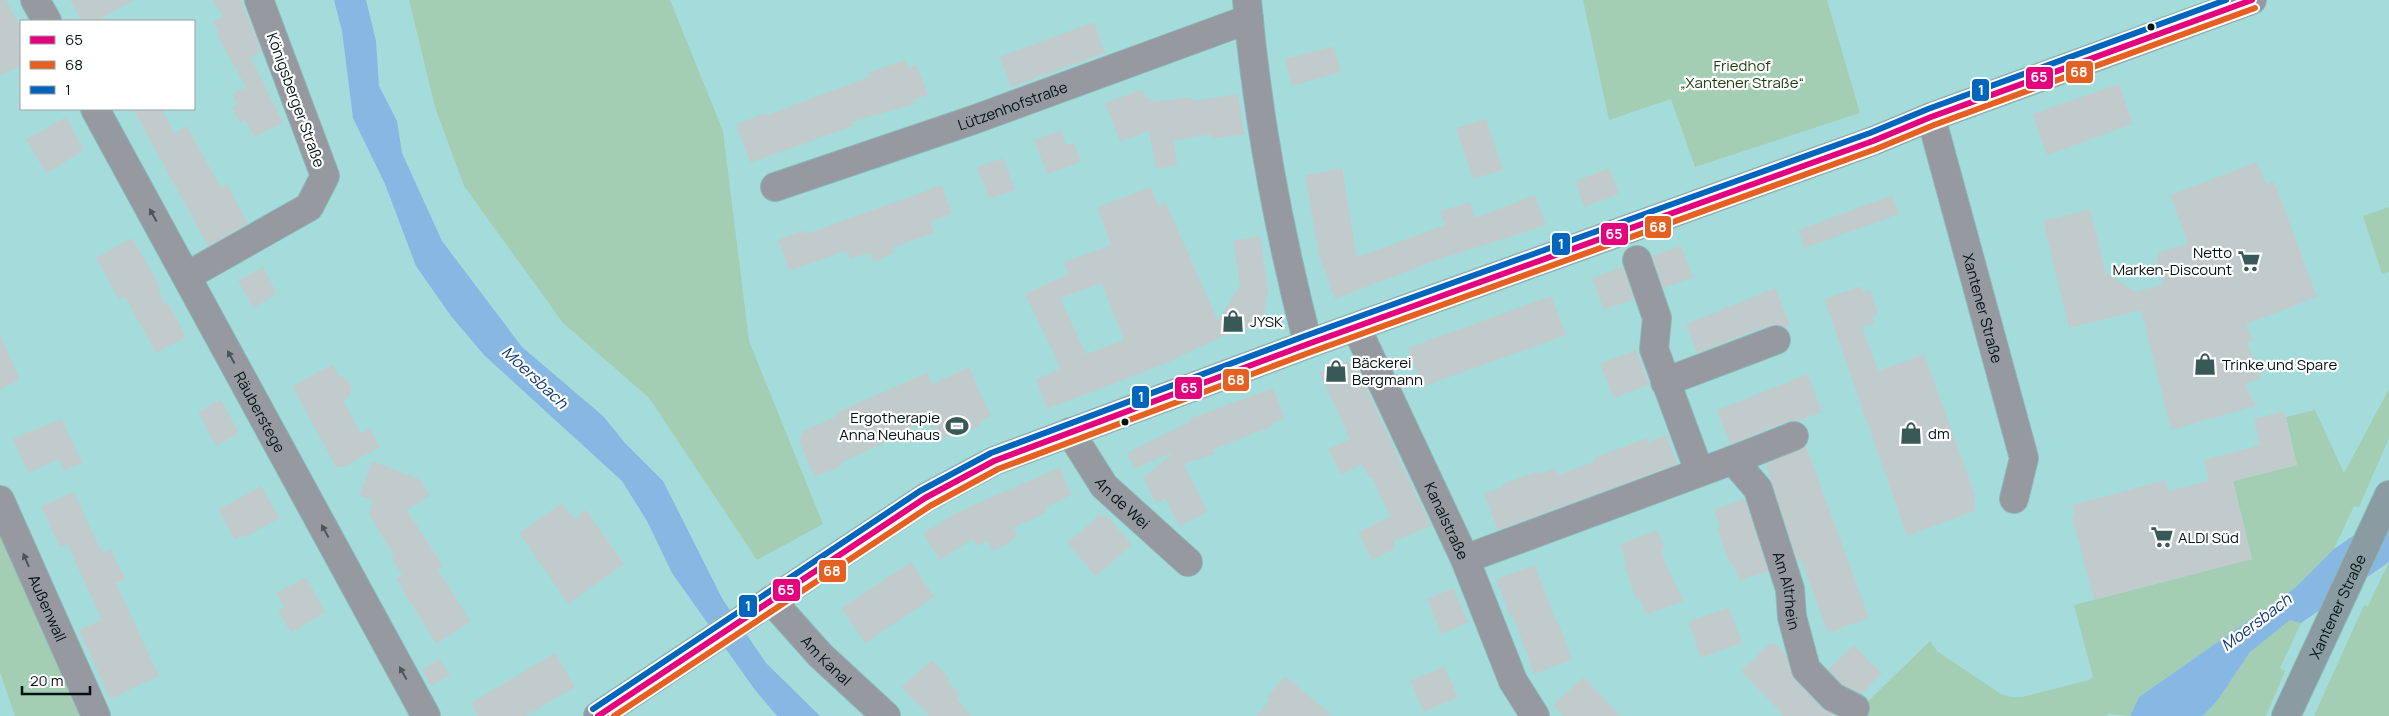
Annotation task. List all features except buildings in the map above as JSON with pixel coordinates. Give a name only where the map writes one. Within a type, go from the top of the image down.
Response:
[{"type":"main road","name":"Xantener Straße","points":[[2286,716],[2340,604],[2389,495]]},
{"type":"street","points":[[35,0],[46,20]]},
{"type":"street","name":"Königsberger Straße","points":[[187,276],[309,207],[325,176],[259,0]]},
{"type":"street","points":[[598,716],[925,498],[994,461],[1308,344],[1864,144],[1931,117],[2252,0]]},
{"type":"street","points":[[1248,10],[1272,183],[1293,289],[1308,344]]},
{"type":"street","name":"Lützenhofstraße","points":[[775,187],[973,120],[1248,10]]},
{"type":"street","name":"Räuberstege","points":[[96,110],[426,716]]},
{"type":"street","name":"Xantener Straße","points":[[1931,117],[2024,458],[2014,499]]},
{"type":"street","points":[[1637,260],[1657,318],[1654,349],[1699,471]]},
{"type":"street","name":"Kanalstraße","points":[[1356,327],[1465,559],[1513,681],[1535,716]]},
{"type":"street","points":[[1665,382],[1776,340]]},
{"type":"street","name":"An de Wei","points":[[1070,432],[1104,486],[1188,562]]},
{"type":"street","points":[[1465,559],[1794,436]]},
{"type":"street","name":"Am Altrhein","points":[[1733,460],[1758,489],[1790,588],[1792,617],[1806,669],[1833,697],[1855,708]]},
{"type":"street","name":"Außenwall","points":[[0,500],[96,716]]},
{"type":"street","name":"Am Kanal","points":[[765,605],[886,716]]},
{"type":"green space","points":[[409,0],[670,0],[723,131],[749,341],[823,524],[757,560],[649,398],[563,323],[464,186],[435,107]]},
{"type":"green space","name":"Friedhof „Xantener Straße“","points":[[1583,0],[1827,0],[1860,113],[1695,167],[1671,99],[1609,120]]},
{"type":"green space","points":[[2389,207],[2389,272],[2382,274],[2363,216]]},
{"type":"green space","points":[[2389,389],[2389,438],[2359,507],[2354,506],[2334,549],[2295,588],[2139,697],[2130,716],[2110,714],[2106,716],[1853,716],[1930,641],[1937,651],[2001,694],[2011,697],[2022,697],[2089,680],[2093,677],[2074,605],[2252,559],[2233,481],[2297,465],[2286,417],[2315,410],[2344,473]]},
{"type":"green space","points":[[0,524],[88,716],[15,716],[0,672]]},
{"type":"green space","points":[[2389,562],[2389,716],[2314,716],[2364,605],[2368,606]]},
{"type":"green space","points":[[2290,619],[2301,623],[2280,668],[2285,671],[2266,716],[2203,716],[2217,701],[2250,652]]},
{"type":"water","name":"Moersbach","points":[[334,0],[366,0],[376,41],[379,86],[397,121],[402,153],[442,241],[522,347],[603,416],[625,443],[663,481],[723,600],[766,663],[820,716],[777,716],[755,690],[672,573],[647,521],[622,481],[484,355],[451,316],[416,266],[385,184],[353,118],[342,31]]},
{"type":"water","name":"Moersbach","points":[[2389,511],[2389,562],[2301,623],[2290,620],[2250,652],[2217,701],[2203,716],[2130,716],[2139,697],[2295,588],[2334,549]]},
{"type":"transit line","name":"1","points":[[593,709],[920,491],[991,453],[1305,336],[1870,133],[1928,109],[2226,0]]},
{"type":"transit line","name":"65","points":[[598,716],[925,498],[994,461],[1308,344],[1873,141],[1931,117],[2252,0]]},
{"type":"transit line","name":"68","points":[[614,716],[930,506],[998,469],[1311,352],[1876,149],[1934,125],[2255,8]]},
{"type":"place","name":"Netto Marken-Discount","points":[[2249,261]]},
{"type":"place","name":"JYSK","points":[[1233,321]]},
{"type":"place","name":"Trinke und Spare","points":[[2205,364]]},
{"type":"place","name":"Bäckerei Bergmann","points":[[1336,371]]},
{"type":"place","name":"Ergotherapie Anna Neuhaus","points":[[957,426]]},
{"type":"place","name":"dm","points":[[1911,433]]},
{"type":"place","name":"ALDI Süd","points":[[2162,537]]}]
